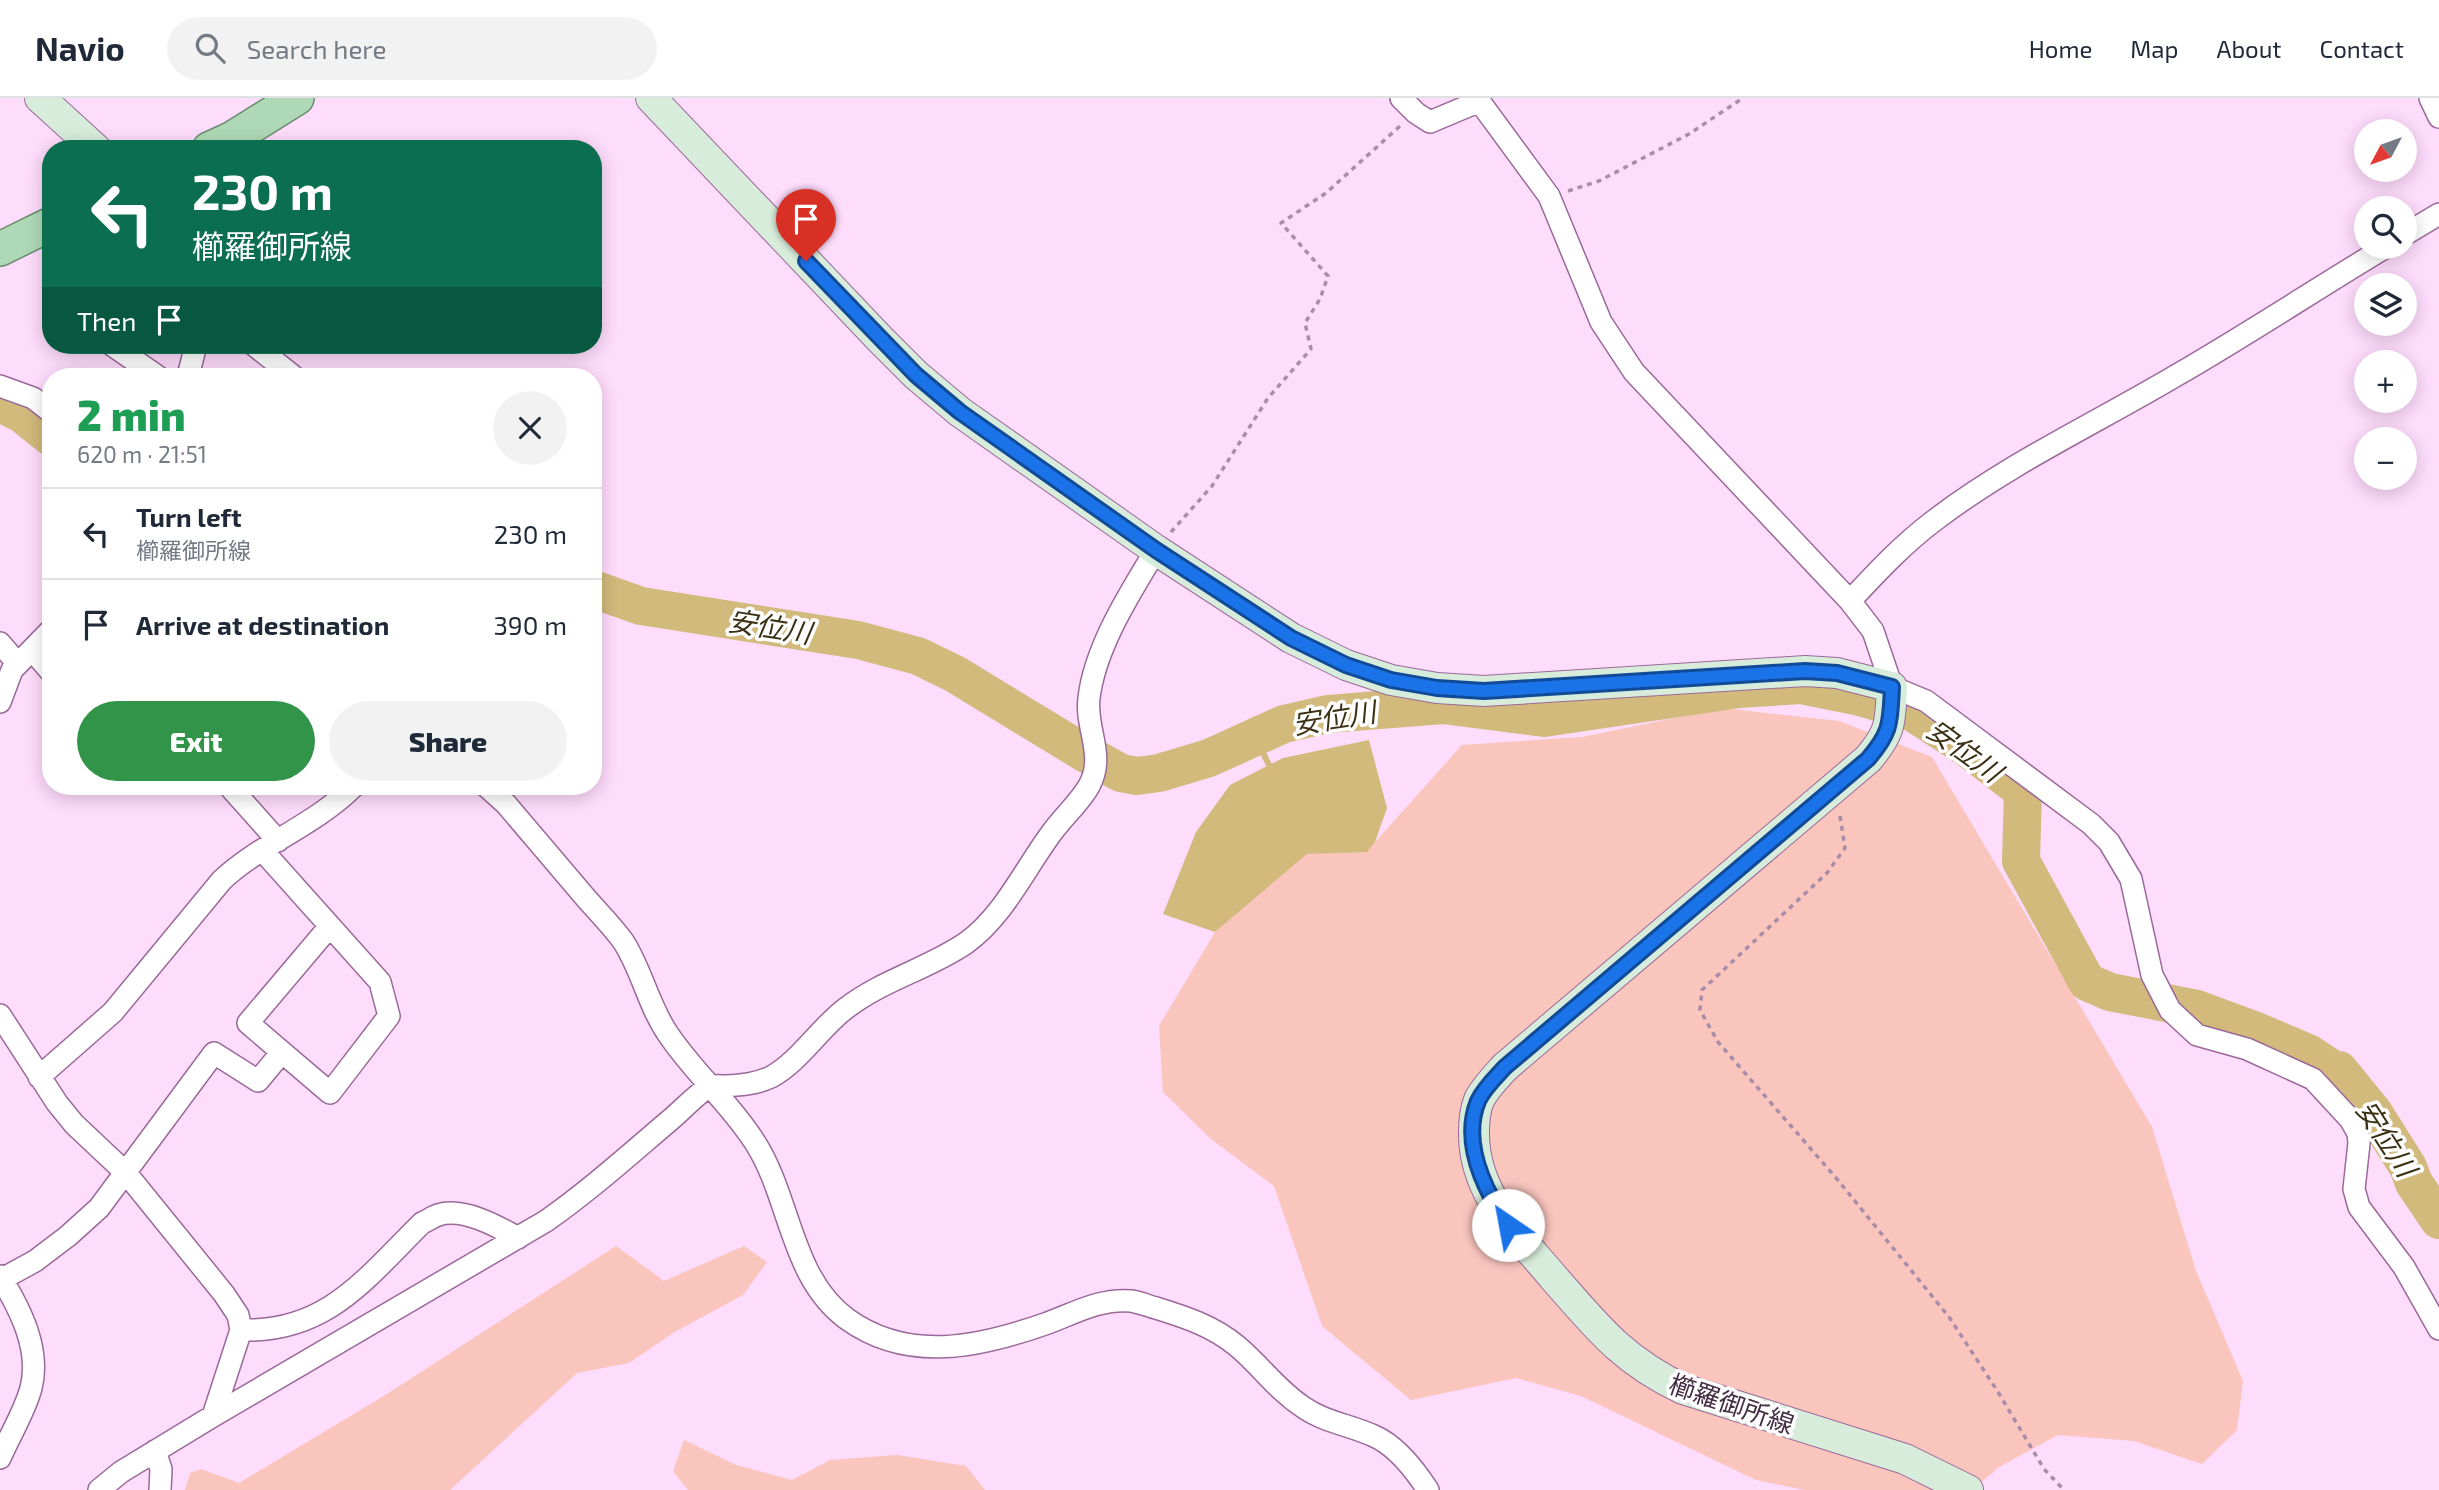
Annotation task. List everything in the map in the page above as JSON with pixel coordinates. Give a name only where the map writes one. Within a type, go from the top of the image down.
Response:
[{"type":"main road","points":[[40,98],[86,140]]},
{"type":"main road","points":[[229,140],[297,98]]},
{"type":"main road","points":[[651,98],[916,375],[960,412],[1156,550],[1291,638],[1346,665],[1391,680],[1437,688],[1484,691],[1805,671],[1837,673],[1891,704]]},
{"type":"main road","points":[[0,249],[42,228]]},
{"type":"main road","name":"櫛羅御所線","points":[[1891,704],[1881,743],[1868,759],[1505,1067],[1478,1101],[1474,1120],[1474,1143],[1484,1185],[1508,1225],[1601,1332],[1626,1356],[1682,1389],[1905,1459],[1968,1490]]},
{"type":"street","points":[[2430,98],[2439,117]]},
{"type":"street","points":[[1408,105],[1430,122],[1478,100],[1549,196],[1601,322],[1634,372],[1850,601],[1872,631],[1891,704],[1926,701],[2091,824],[2109,842],[2131,879],[2147,956],[2165,1002],[2182,1023],[2197,1034],[2247,1049],[2313,1079],[2350,1119],[2358,1133],[2359,1143],[2354,1189],[2358,1207],[2404,1267],[2439,1329]]},
{"type":"street","points":[[2417,227],[2439,214]]},
{"type":"street","points":[[1850,601],[1896,553],[1925,528],[1997,478],[2177,375],[2366,259]]},
{"type":"street","points":[[125,354],[145,368]]},
{"type":"street","points":[[265,354],[283,368]]},
{"type":"street","points":[[0,386],[33,398],[42,405]]},
{"type":"street","points":[[99,1490],[121,1472],[213,1416],[518,1238],[577,1199],[709,1087],[750,1085],[771,1077],[788,1065],[846,1008],[877,987],[965,944],[997,913],[1053,830],[1088,788],[1094,775],[1097,749],[1087,713],[1097,665],[1123,605],[1156,550]]},
{"type":"street","points":[[0,702],[12,670],[42,639]]},
{"type":"street","points":[[0,643],[42,667]]},
{"type":"street","points":[[235,795],[330,926],[380,982],[389,1016],[330,1093],[248,1023],[330,926]]},
{"type":"street","points":[[39,1077],[113,1012],[222,880],[270,846],[315,819],[343,795]]},
{"type":"street","points":[[496,795],[623,941],[652,1008],[668,1035],[709,1087],[738,1118],[757,1145],[770,1170],[803,1264],[823,1294],[844,1317],[872,1335],[903,1345],[934,1348],[1010,1334],[1097,1305],[1132,1301],[1216,1330],[1238,1347],[1278,1388],[1301,1407],[1319,1417],[1376,1437],[1398,1453],[1428,1490]]},
{"type":"street","points":[[0,1015],[39,1077],[74,1124],[126,1173],[238,1315],[241,1330],[213,1416]]},
{"type":"street","points":[[0,1458],[30,1390],[35,1363],[29,1335],[1,1277],[35,1261],[99,1208],[214,1053],[258,1081],[282,1052]]},
{"type":"street","points":[[241,1330],[264,1331],[288,1326],[314,1317],[339,1303],[422,1223],[439,1215],[459,1215],[479,1220],[518,1238]]},
{"type":"street","points":[[155,1451],[161,1469],[160,1490]]},
{"type":"path","points":[[1549,196],[1599,181],[1689,134],[1743,98]]},
{"type":"path","points":[[1156,550],[1212,486],[1268,398],[1311,348],[1306,323],[1320,299],[1328,276],[1281,223],[1326,193],[1376,146],[1408,105]]},
{"type":"path","points":[[1836,786],[1845,848],[1827,873],[1702,990],[1700,1010],[1718,1042],[1837,1179],[1949,1317],[2044,1469],[2064,1490]]},
{"type":"shaded area","points":[[1723,708],[1839,721],[1932,757],[2152,1127],[2196,1271],[2243,1381],[2237,1430],[2202,1464],[2134,1441],[2058,1435],[1999,1467],[1972,1490],[1805,1490],[1756,1480],[1581,1396],[1516,1378],[1411,1400],[1322,1326],[1274,1186],[1211,1139],[1163,1092],[1159,1026],[1215,932],[1307,854],[1367,851],[1462,745],[1582,737]]},
{"type":"shaded area","points":[[1369,740],[1387,808],[1375,842],[1367,852],[1307,854],[1215,932],[1163,914],[1196,832],[1230,785],[1283,758]]},
{"type":"shaded area","points":[[616,1246],[664,1281],[744,1246],[767,1262],[743,1295],[673,1333],[629,1363],[577,1373],[450,1490],[185,1490],[190,1473],[201,1469],[239,1483],[387,1394]]},
{"type":"shaded area","points":[[684,1440],[736,1465],[792,1480],[830,1460],[897,1455],[966,1466],[985,1490],[688,1490],[673,1471]]},
{"type":"waterway","name":"安位川","points":[[0,403],[22,414],[42,430]]},
{"type":"waterway","name":"安位川","points":[[602,592],[641,606],[858,640],[918,656],[955,674],[1121,773],[1137,776],[1159,773],[1209,758],[1284,724],[1328,714],[1443,705],[1544,718],[1739,689],[1801,685],[1856,696],[1912,712],[1966,747],[2023,791],[2021,861],[2087,982],[2110,992],[2197,1009],[2308,1053],[2334,1070],[2339,1070],[2374,1113],[2408,1167],[2414,1183],[2439,1220]]},
{"type":"waterway","points":[[1255,737],[1272,771]]},
{"type":"route","points":[[806,261],[916,375],[960,412],[1156,550],[1291,638],[1346,665],[1391,680],[1437,688],[1484,691],[1805,671],[1837,673],[1892,687],[1890,725],[1881,743],[1868,759],[1505,1067],[1490,1083],[1478,1101],[1474,1120],[1474,1143],[1484,1185],[1508,1225]]}]
